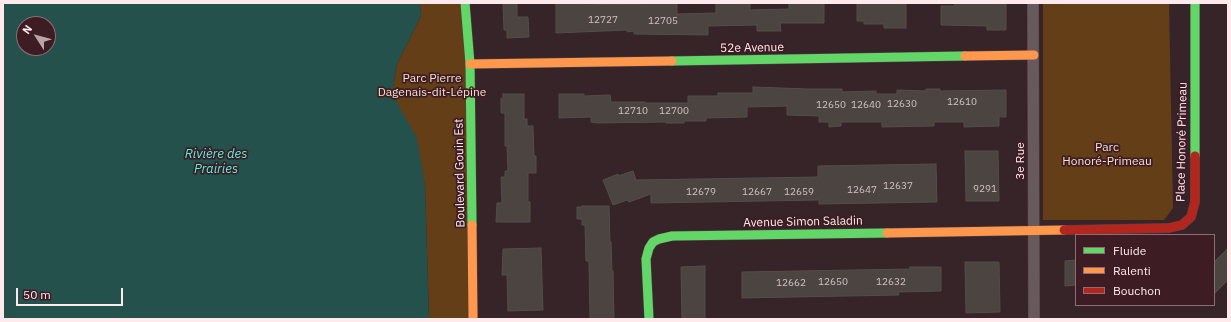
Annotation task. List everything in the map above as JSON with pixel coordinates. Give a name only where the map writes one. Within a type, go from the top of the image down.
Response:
[{"type":"street","name":"Boulevard Gouin Est","points":[[465,3],[470,64],[473,319]]},
{"type":"street","name":"3e Rue","points":[[1033,3],[1034,319]]},
{"type":"street","name":"Place Honoré Primeau","points":[[1034,231],[1169,228],[1182,225],[1191,217],[1195,202],[1195,3]]},
{"type":"street","name":"52e Avenue","points":[[470,64],[1034,55]]},
{"type":"street","name":"Avenue Simon Saladin","points":[[649,319],[646,260],[649,248],[653,242],[672,236],[1034,231]]},
{"type":"green space","name":"Parc Pierre Dagenais-dit-Lépine","points":[[420,3],[465,3],[476,319],[429,319],[425,184],[392,94],[397,64],[421,16]]},
{"type":"green space","name":"Parc Honoré-Primeau","points":[[1043,3],[1169,3],[1173,208],[1164,220],[1043,220]]},
{"type":"water","name":"Rivière des Prairies","points":[[3,3],[420,3],[421,16],[397,64],[392,94],[417,138],[425,184],[429,319],[3,319]]},
{"type":"building","points":[[503,3],[517,3],[517,17],[528,17],[529,37],[507,38],[507,30],[504,30]]},
{"type":"building","points":[[556,3],[584,3],[584,5],[677,3],[677,14],[716,13],[716,3],[750,3],[750,10],[789,9],[789,3],[824,3],[824,23],[780,23],[781,31],[757,31],[757,25],[708,26],[708,35],[634,34],[634,31],[627,32],[627,30],[556,33]]},
{"type":"building","points":[[857,3],[906,3],[906,28],[884,28],[884,24],[864,24],[864,21],[857,21]]},
{"type":"building","points":[[955,3],[1006,3],[1006,30],[987,30],[987,26],[941,25],[941,6],[954,6]]},
{"type":"building","points":[[753,87],[842,89],[842,92],[876,91],[876,94],[897,94],[897,90],[926,91],[926,89],[940,89],[940,91],[1006,90],[1006,117],[999,117],[999,126],[964,127],[964,122],[934,122],[934,126],[882,127],[882,122],[841,122],[841,126],[829,127],[829,122],[819,122],[819,116],[787,115],[787,106],[747,107],[747,117],[706,118],[706,121],[684,121],[684,123],[598,123],[591,122],[591,117],[559,118],[559,94],[584,94],[584,96],[610,95],[611,102],[688,103],[688,96],[718,96],[718,93],[753,93]]},
{"type":"building","points":[[503,94],[524,94],[524,119],[527,119],[527,126],[533,126],[536,173],[528,173],[530,222],[496,222],[497,203],[502,203],[501,177],[505,177],[505,171],[508,171],[507,146],[505,146],[505,113],[501,113],[501,98],[503,99]]},
{"type":"building","points":[[965,151],[998,151],[999,201],[966,201]]},
{"type":"building","points":[[936,164],[937,202],[819,204],[819,200],[651,203],[651,194],[629,202],[627,200],[613,205],[603,180],[618,174],[618,176],[633,171],[636,180],[818,177],[818,166]]},
{"type":"building","points":[[609,206],[614,319],[590,319],[589,261],[586,261],[585,225],[582,225],[582,219],[577,219],[577,207]]},
{"type":"building","points":[[541,248],[543,310],[508,311],[507,275],[502,275],[503,249]]},
{"type":"building","points":[[1228,248],[1228,280],[1215,293],[1215,261]]},
{"type":"building","points":[[1075,260],[1075,285],[1065,286],[1065,261]]},
{"type":"building","points":[[965,262],[999,262],[1000,312],[966,313]]},
{"type":"building","points":[[705,266],[705,319],[682,319],[681,267]]},
{"type":"building","points":[[910,267],[941,267],[941,291],[898,292],[899,295],[742,298],[742,272],[910,269]]},
{"type":"traffic: fast","points":[[465,3],[470,64],[472,225]]},
{"type":"traffic: fast","points":[[1195,3],[1195,156]]},
{"type":"traffic: fast","points":[[672,61],[965,56]]},
{"type":"traffic: fast","points":[[649,319],[646,259],[649,248],[653,242],[659,239],[672,236],[887,233]]},
{"type":"traffic: slow","points":[[965,56],[1034,55]]},
{"type":"traffic: slow","points":[[470,64],[672,61]]},
{"type":"traffic: slow","points":[[472,225],[473,319]]},
{"type":"traffic: slow","points":[[887,233],[1064,230]]},
{"type":"traffic: jam","points":[[1064,230],[1169,228],[1182,225],[1191,217],[1195,202],[1195,156]]}]
